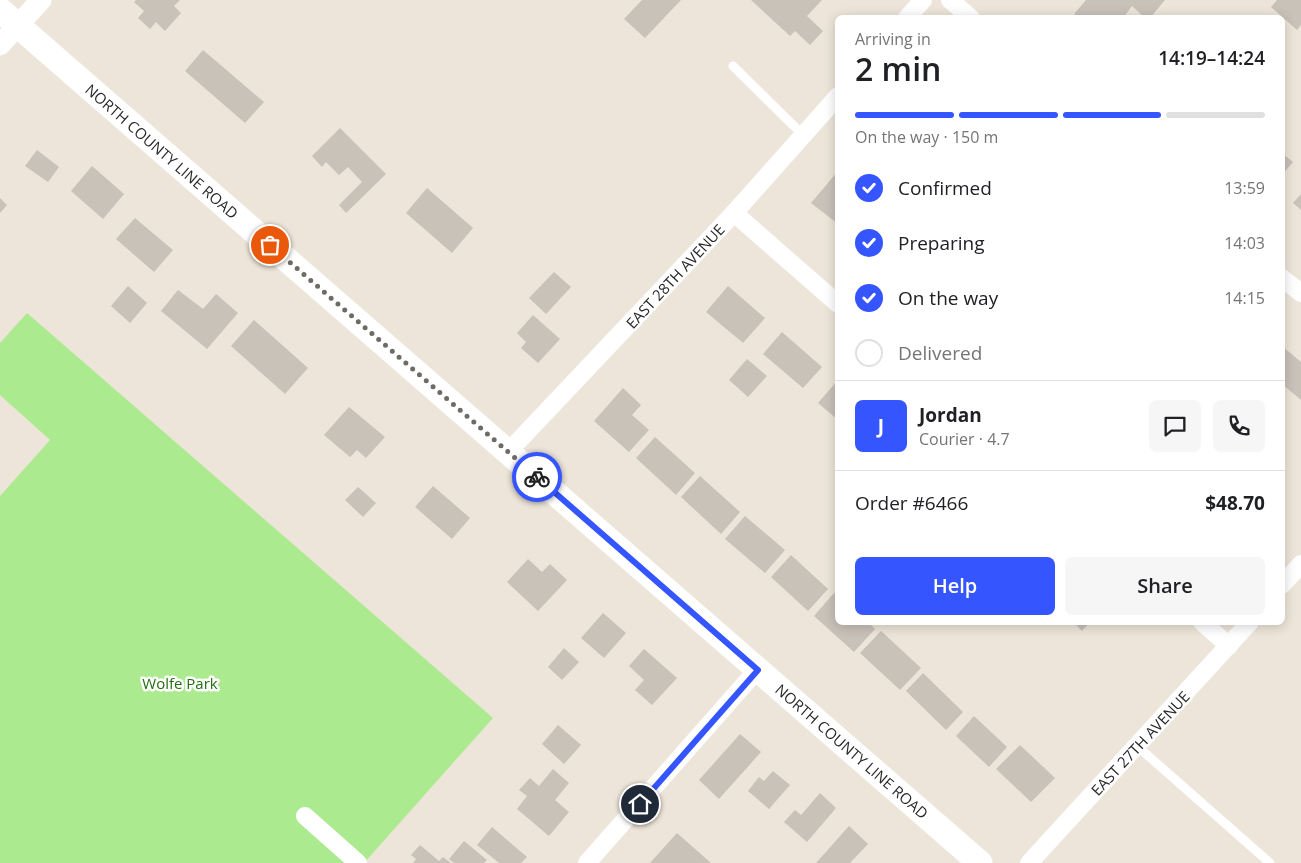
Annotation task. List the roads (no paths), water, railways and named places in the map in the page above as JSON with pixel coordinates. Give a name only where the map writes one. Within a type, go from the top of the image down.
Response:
[{"type":"main road","name":"NORTH COUNTY LINE ROAD","points":[[9,17],[980,863]]},
{"type":"street","points":[[0,45],[9,17],[41,0]]},
{"type":"street","points":[[910,15],[923,0]]},
{"type":"street","points":[[950,0],[968,15]]},
{"type":"street","name":"EAST 28TH AVENUE","points":[[508,452],[734,213],[835,99]]},
{"type":"street","points":[[734,213],[835,301]]},
{"type":"street","points":[[1285,280],[1301,293]]},
{"type":"street","points":[[1285,582],[1301,564]]},
{"type":"street","points":[[1205,625],[1229,646]]},
{"type":"street","name":"EAST 27TH AVENUE","points":[[1029,863],[1247,625]]},
{"type":"street","points":[[587,863],[758,670]]},
{"type":"street","points":[[305,816],[358,863]]},
{"type":"lane","points":[[733,66],[803,135]]},
{"type":"lane","points":[[1137,746],[1270,863]]},
{"type":"park label","name":"Wolfe Park","points":[[180,683]]}]
